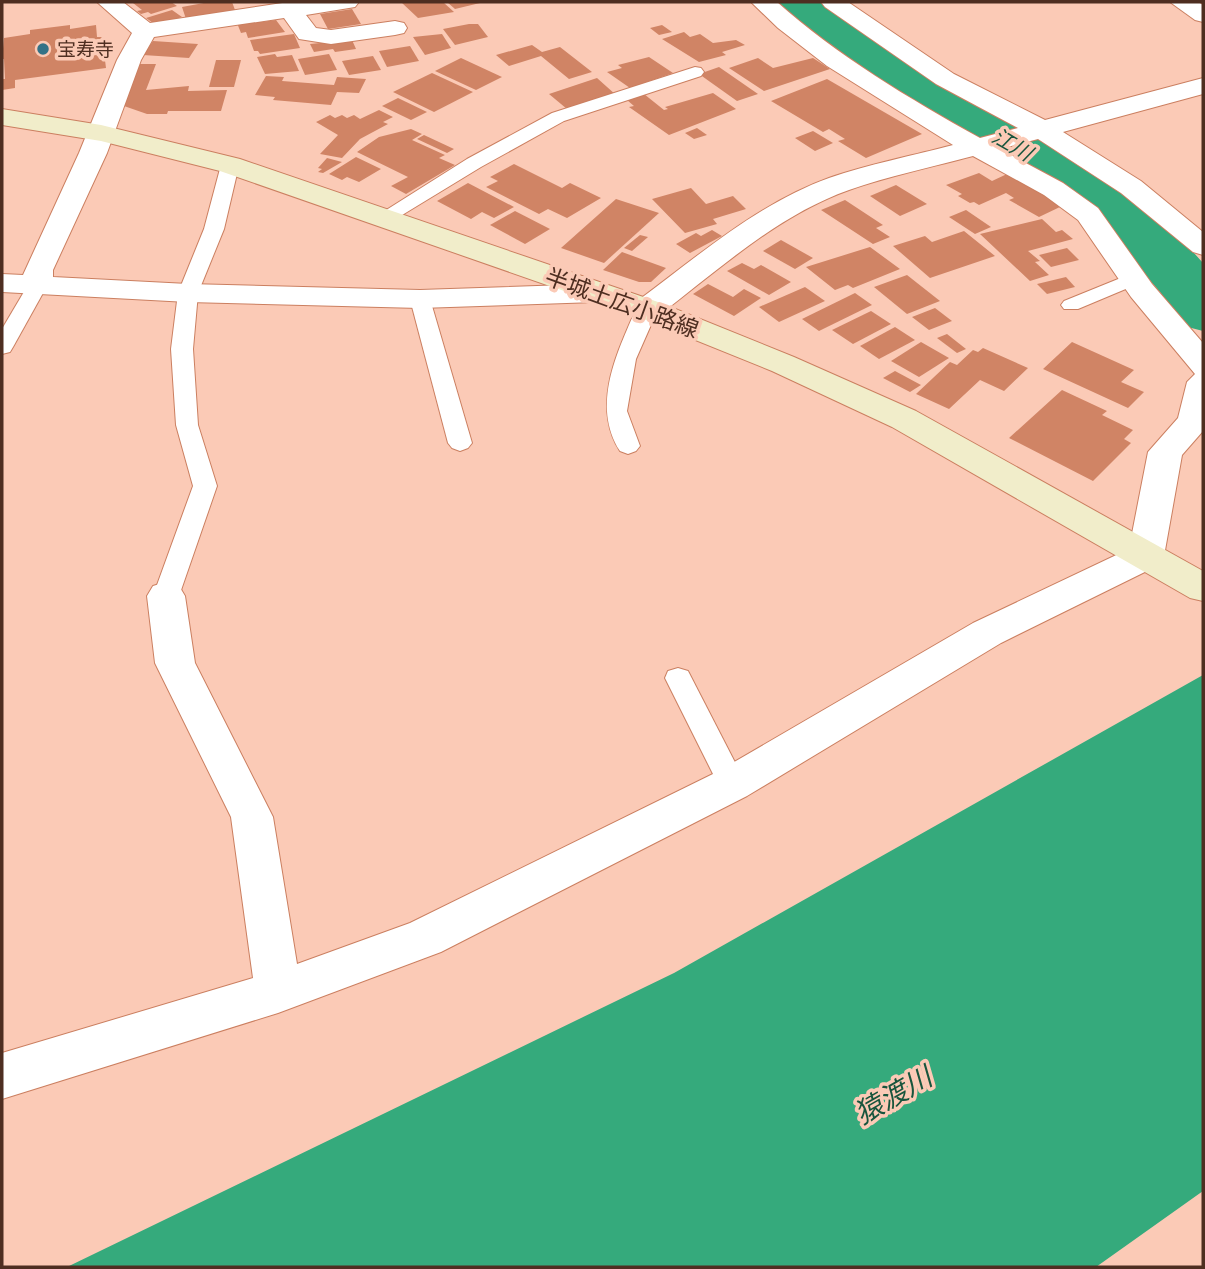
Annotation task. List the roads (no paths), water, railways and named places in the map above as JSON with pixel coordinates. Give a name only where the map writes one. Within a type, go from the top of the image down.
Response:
[{"type":"main road","name":"半城土広小路線","points":[[2,117],[101,132],[230,165],[646,309],[783,364],[904,419],[1203,588]]},
{"type":"street","points":[[109,2],[145,31],[347,2]]},
{"type":"street","points":[[763,2],[804,37],[903,107],[1051,188],[1082,209],[1117,253],[1133,279],[1193,349],[1203,366]]},
{"type":"street","points":[[833,2],[945,79],[1040,130],[1131,187],[1202,246]]},
{"type":"street","points":[[1182,2],[1203,15]]},
{"type":"street","points":[[289,9],[308,34],[331,37],[395,28]]},
{"type":"street","points":[[38,284],[38,270],[101,132],[129,60],[145,31]]},
{"type":"street","points":[[646,309],[789,207],[839,184],[1203,86]]},
{"type":"street","points":[[2,283],[188,293],[421,299],[596,293]]},
{"type":"street","points":[[2,1076],[278,992],[425,938],[732,784],[987,633],[1146,556],[1165,452],[1194,421],[1203,382]]},
{"type":"street","points":[[166,596],[175,663],[252,817],[278,992]]},
{"type":"lane","points":[[382,219],[558,117],[695,72]]},
{"type":"lane","points":[[166,596],[205,486],[187,425],[182,349],[188,293],[214,229],[230,165]]},
{"type":"lane","points":[[1071,305],[1133,279]]},
{"type":"lane","points":[[2,346],[38,284]]},
{"type":"lane","points":[[421,299],[460,443]]},
{"type":"lane","points":[[628,446],[616,411],[625,359],[646,309]]},
{"type":"lane","points":[[678,678],[732,784]]},
{"type":"water","name":"猿渡川","points":[[1203,675],[1203,1191],[1096,1267],[67,1267],[674,973]]},
{"type":"waterway","name":"江川","points":[[798,2],[916,90],[1024,148],[1103,197],[1145,236],[1188,285],[1203,311]]},
{"type":"place","name":"宝寿寺","points":[[43,49]]}]
